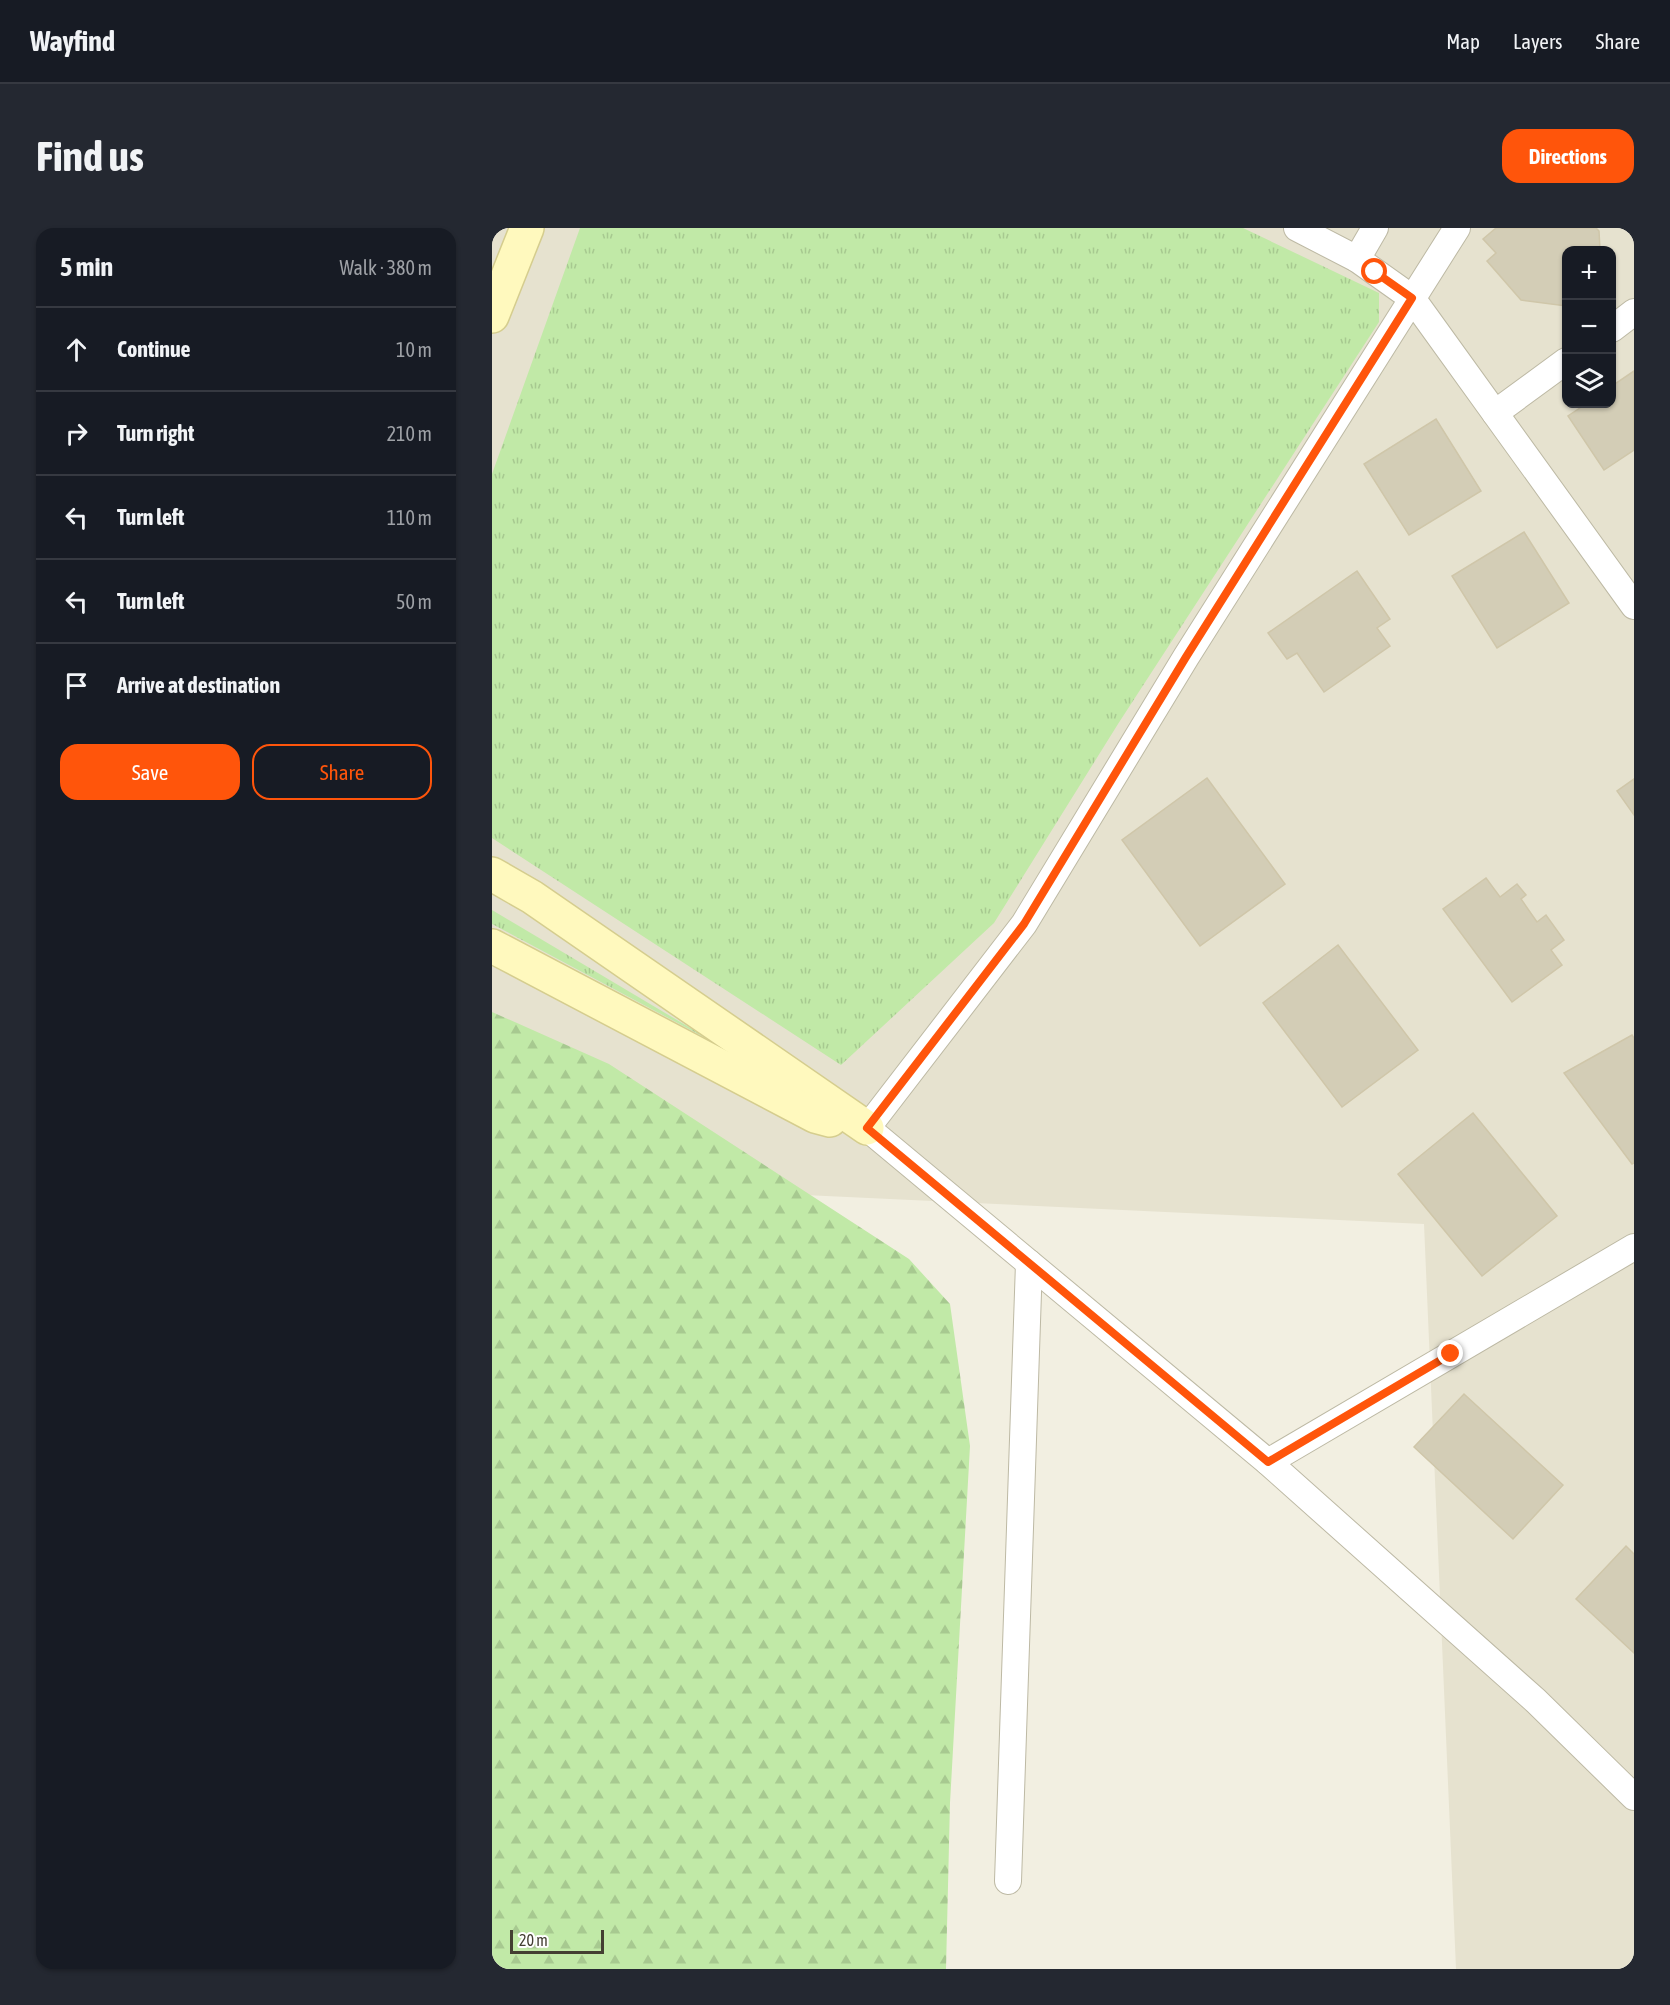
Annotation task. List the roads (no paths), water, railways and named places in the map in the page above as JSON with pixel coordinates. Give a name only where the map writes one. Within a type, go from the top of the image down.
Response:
[{"type":"main road","points":[[492,316],[502,269],[527,228]]},
{"type":"main road","points":[[492,874],[532,897],[867,1128]]},
{"type":"main road","points":[[492,946],[815,1116],[867,1128]]},
{"type":"street","points":[[1298,228],[1357,259],[1412,298],[1634,606]]},
{"type":"street","points":[[1357,259],[1375,228]]},
{"type":"street","points":[[1456,228],[1186,657],[1024,924],[867,1128],[1268,1462],[1629,1782]]},
{"type":"street","points":[[1616,325],[1634,312]]},
{"type":"street","points":[[1495,413],[1562,364]]},
{"type":"street","points":[[1268,1462],[1634,1247]]},
{"type":"street","points":[[1008,1881],[1029,1263]]}]
